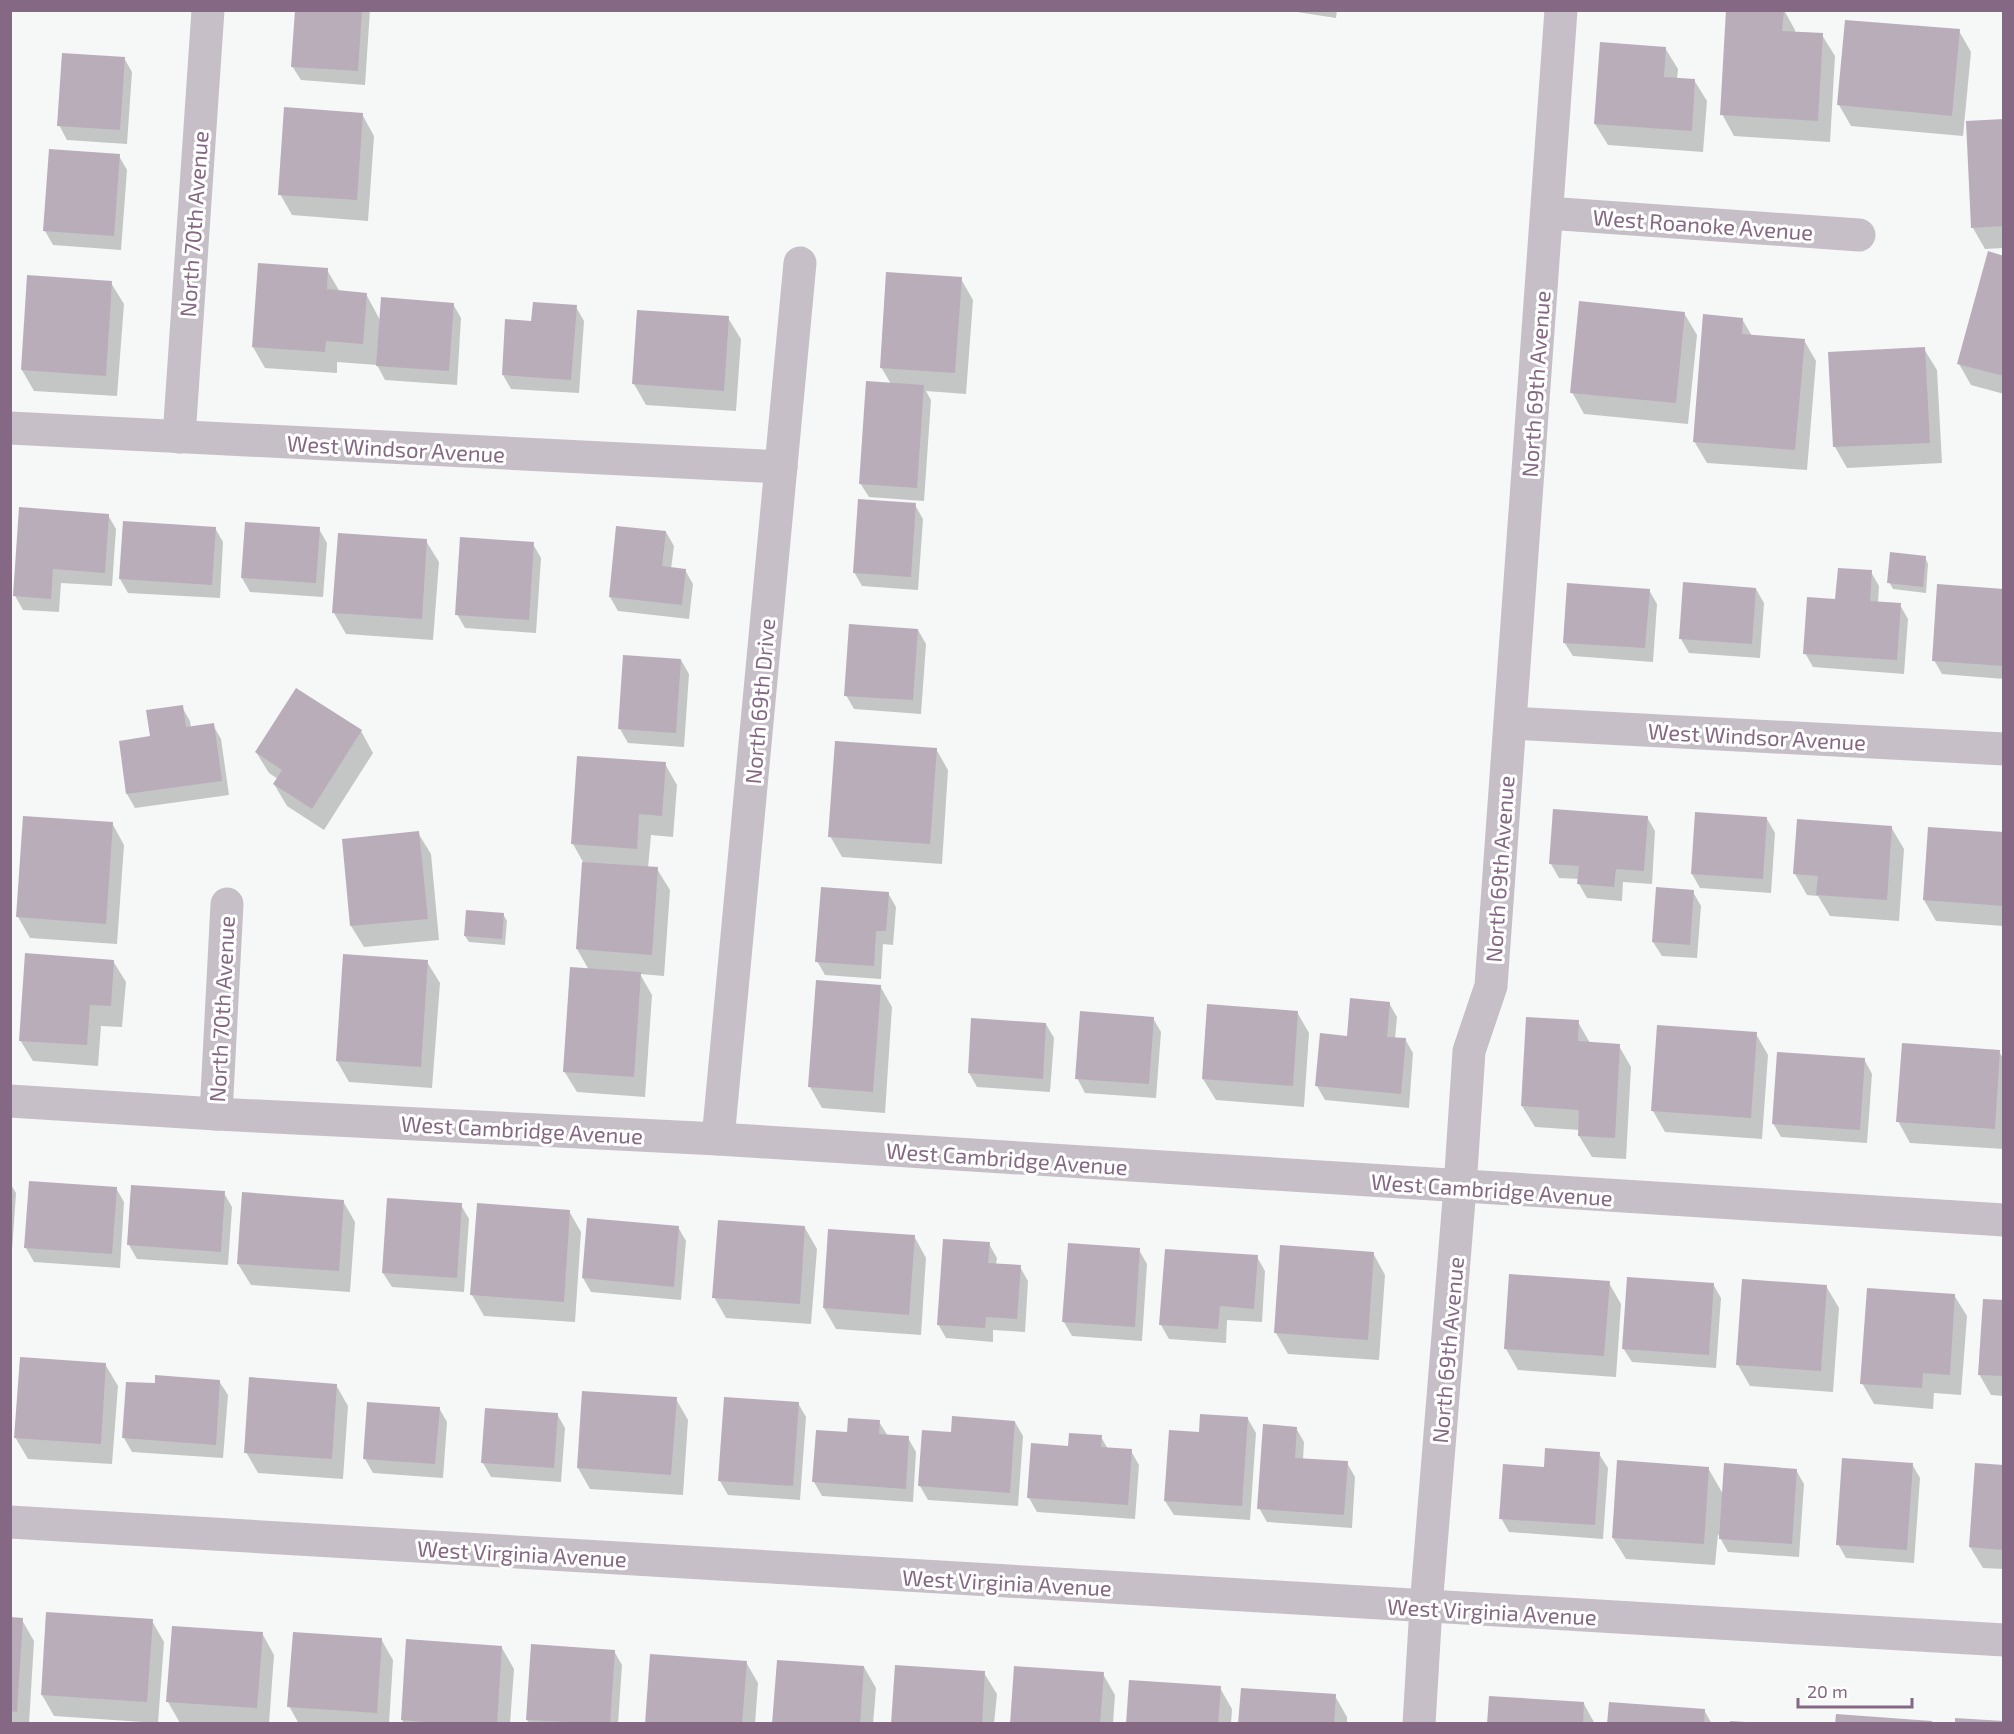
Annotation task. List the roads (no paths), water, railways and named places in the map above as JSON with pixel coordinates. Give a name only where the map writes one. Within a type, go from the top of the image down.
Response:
[{"type":"street","name":"North 70th Avenue","points":[[179,437],[208,10]]},
{"type":"street","name":"North 69th Avenue","points":[[1419,1724],[1426,1607],[1460,1187],[1468,1051],[1491,986],[1562,10]]},
{"type":"street","name":"West Roanoke Avenue","points":[[1547,213],[1859,235]]},
{"type":"street","name":"North 69th Drive","points":[[718,1140],[800,263]]},
{"type":"street","name":"West Windsor Avenue","points":[[10,428],[782,467]]},
{"type":"street","name":"West Windsor Avenue","points":[[1510,723],[2004,749]]},
{"type":"street","name":"North 70th Avenue","points":[[216,1114],[226,903]]},
{"type":"street","name":"West Cambridge Avenue","points":[[10,1101],[718,1140],[2004,1220]]},
{"type":"street","name":"West Virginia Avenue","points":[[10,1522],[2004,1641]]}]
